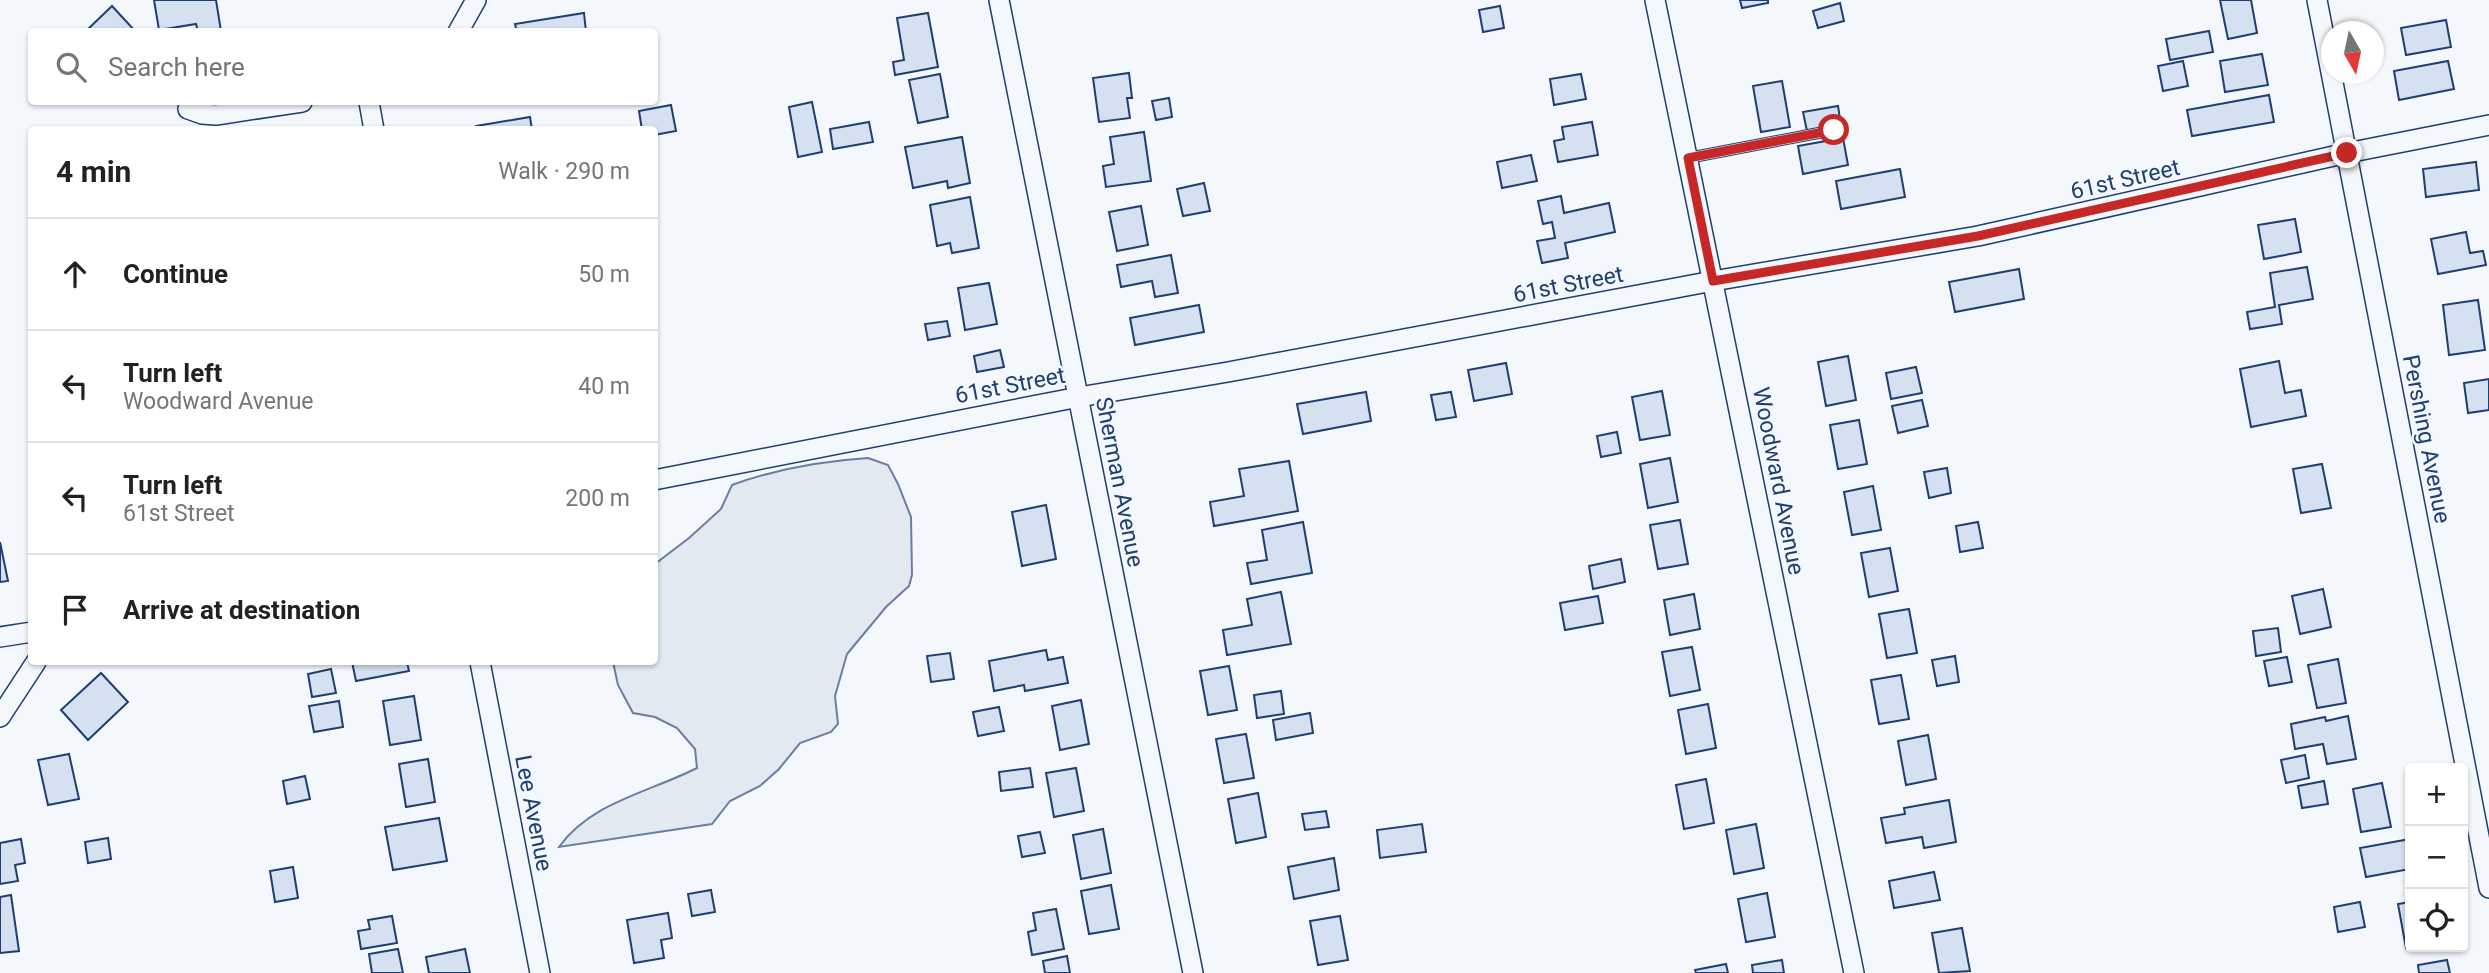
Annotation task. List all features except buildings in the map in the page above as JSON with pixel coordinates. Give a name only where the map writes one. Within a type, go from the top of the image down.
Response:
[{"type":"street","points":[[460,28],[476,0]]},
{"type":"street","name":"Sherman Avenue","points":[[999,0],[1193,973]]},
{"type":"street","name":"Woodward Avenue","points":[[1655,0],[1854,973]]},
{"type":"street","name":"Pershing Avenue","points":[[2316,0],[2489,888]]},
{"type":"street","points":[[188,109],[216,115],[282,105]]},
{"type":"street","points":[[370,105],[373,126]]},
{"type":"street","name":"61st Street","points":[[658,479],[1079,397],[1228,373],[1713,281],[1978,236],[2347,153],[2489,125]]},
{"type":"street","points":[[0,637],[28,633]]},
{"type":"street","points":[[0,717],[34,665]]},
{"type":"street","name":"Lee Avenue","points":[[481,665],[540,973]]},
{"type":"lane","points":[[1688,158],[1834,130]]},
{"type":"shaded area","points":[[868,458],[888,465],[911,517],[912,575],[909,586],[886,607],[847,654],[835,696],[838,724],[831,732],[800,743],[779,769],[760,786],[730,801],[712,824],[559,847],[587,819],[604,809],[697,768],[695,749],[677,728],[655,717],[633,713],[618,685],[614,665],[658,665],[658,562],[721,509],[732,485],[765,474],[833,461]]},
{"type":"route","points":[[1834,130],[1688,158],[1713,281],[1978,236],[2347,153]]}]
